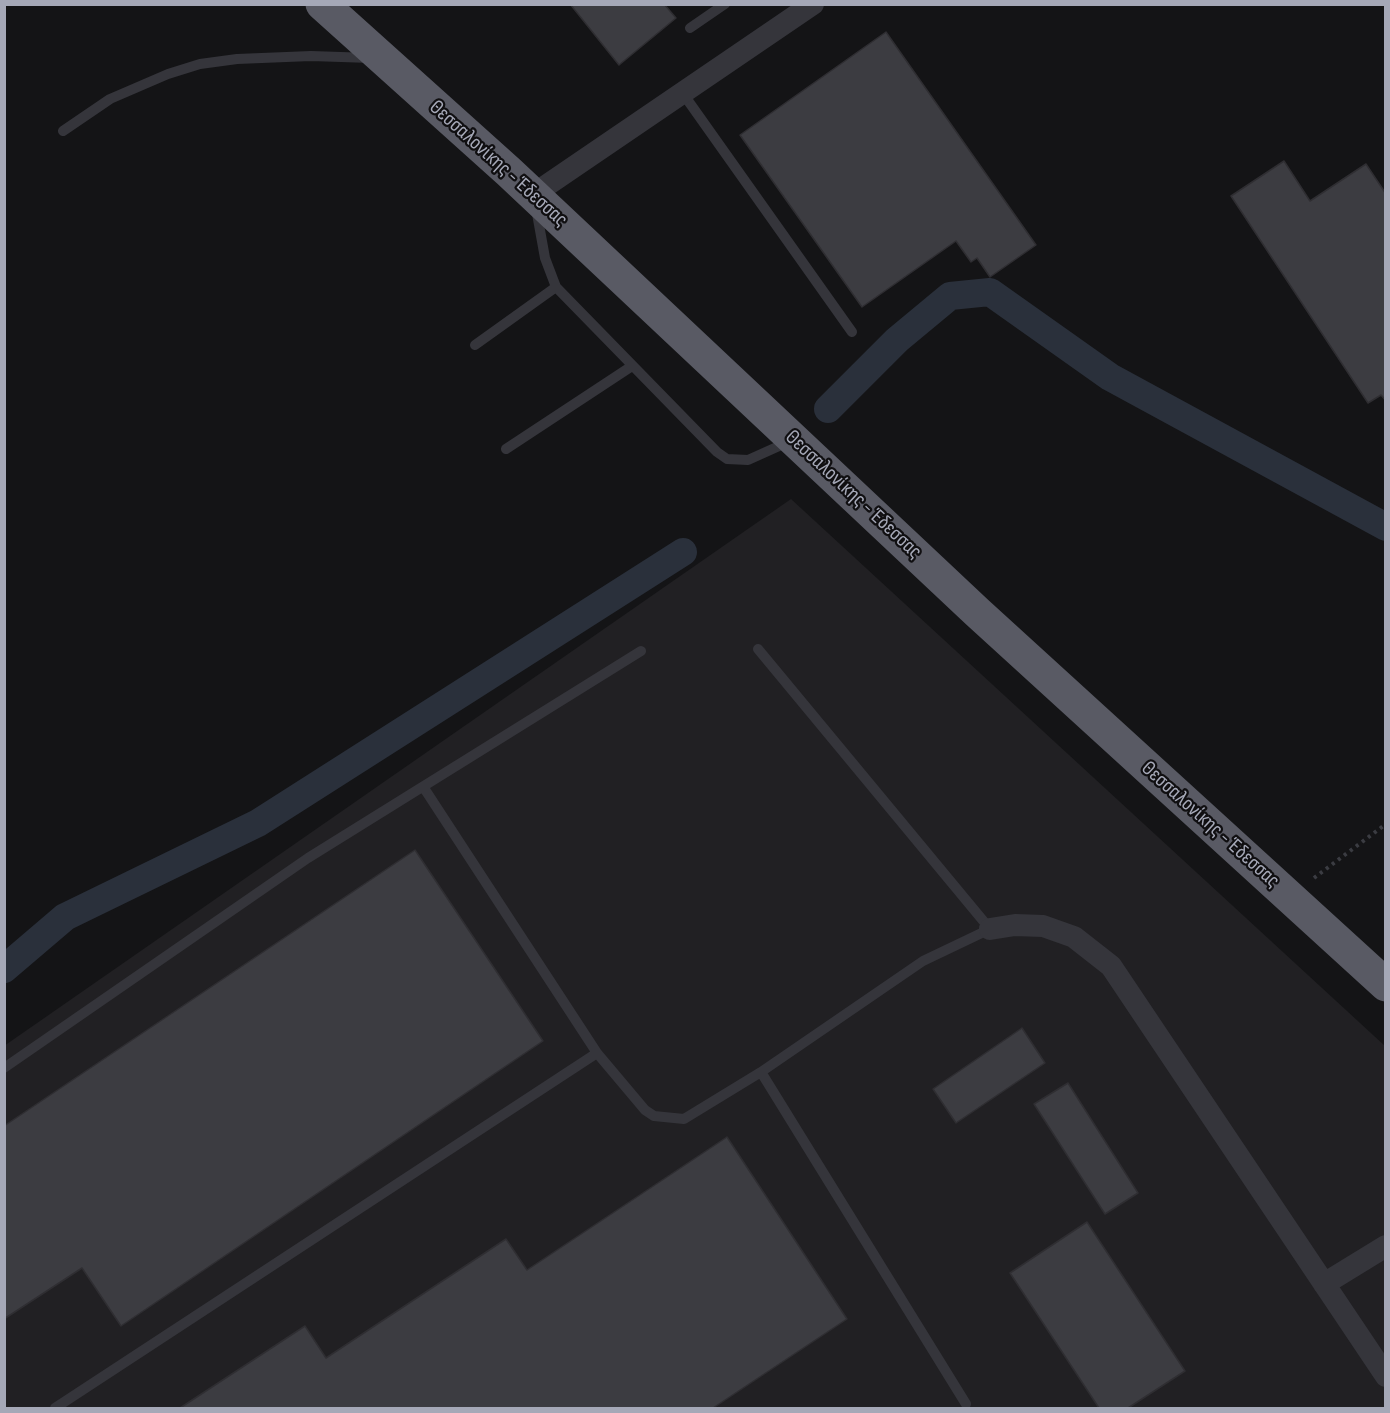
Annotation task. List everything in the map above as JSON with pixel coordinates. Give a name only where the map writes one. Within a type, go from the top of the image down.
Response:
[{"type":"highway","name":"Θεσσαλονίκης - Έδεσσας","points":[[322,4],[534,194],[976,612],[1386,985]]},
{"type":"street","points":[[534,194],[684,95],[809,6]]},
{"type":"street","points":[[990,929],[1015,925],[1043,926],[1074,937],[1110,966],[1386,1376]]},
{"type":"street","points":[[1324,1284],[1386,1246]]},
{"type":"lane","points":[[690,28],[725,4]]},
{"type":"lane","points":[[63,131],[110,99],[168,74],[200,64],[237,59],[301,56],[380,58]]},
{"type":"lane","points":[[684,95],[852,332]]},
{"type":"lane","points":[[534,194],[545,258],[556,286],[717,452],[727,459],[748,460],[794,440]]},
{"type":"lane","points":[[475,345],[556,286]]},
{"type":"lane","points":[[506,449],[632,366]]},
{"type":"lane","points":[[424,788],[597,1053],[645,1110],[654,1116],[684,1119],[761,1072],[923,961],[990,929],[758,649]]},
{"type":"lane","points":[[4,1068],[308,858],[641,651]]},
{"type":"lane","points":[[55,1408],[597,1053]]},
{"type":"lane","points":[[761,1072],[966,1404]]},
{"type":"path","points":[[1289,897],[1386,824]]},
{"type":"shaded area","points":[[791,499],[1385,1046],[1385,1408],[5,1408],[4,1046]]},
{"type":"building","points":[[570,4],[664,4],[676,18],[619,65]]},
{"type":"building","points":[[886,32],[1036,245],[990,277],[977,258],[971,262],[956,241],[862,307],[740,135]]},
{"type":"building","points":[[1284,161],[1310,201],[1366,164],[1386,194],[1386,401],[1381,395],[1368,403],[1231,196]]},
{"type":"building","points":[[415,850],[543,1041],[121,1326],[82,1268],[4,1319],[4,1126]]},
{"type":"building","points":[[1022,1028],[1045,1063],[956,1123],[933,1089]]},
{"type":"building","points":[[1068,1083],[1138,1193],[1105,1214],[1034,1104]]},
{"type":"building","points":[[727,1137],[847,1319],[713,1408],[180,1408],[305,1326],[326,1358],[506,1239],[527,1270]]},
{"type":"building","points":[[1087,1222],[1185,1371],[1128,1408],[1099,1408],[1010,1273]]},
{"type":"waterway","points":[[828,409],[897,340],[950,296],[990,292],[1110,377],[1386,527]]},
{"type":"waterway","points":[[4,969],[65,917],[258,823],[683,552]]}]
